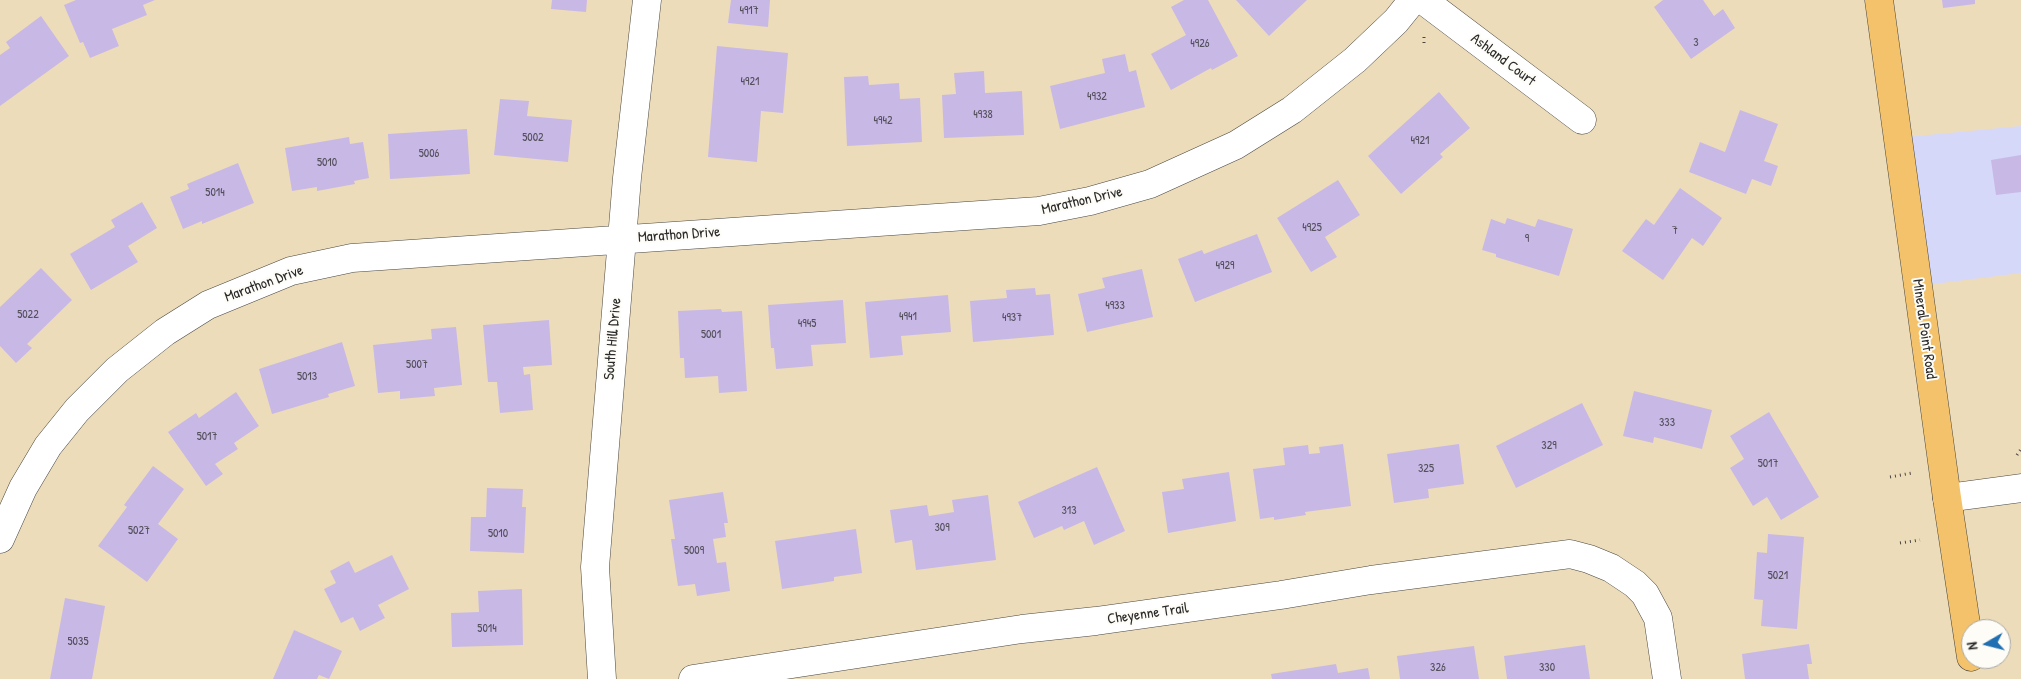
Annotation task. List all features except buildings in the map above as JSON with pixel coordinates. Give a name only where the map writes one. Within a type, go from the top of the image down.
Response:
[{"type":"main road","name":"Mineral Point Road","points":[[1879,0],[1965,619]]},
{"type":"street","name":"South Hill Drive","points":[[602,679],[595,567],[622,239],[647,0]]},
{"type":"street","name":"Marathon Drive","points":[[0,539],[23,488],[48,446],[77,410],[117,370],[166,332],[208,305],[291,272],[352,258],[1039,211],[1090,201],[1150,184],[1236,146],[1292,110],[1355,60],[1396,20],[1413,0]]},
{"type":"street","name":"Ashland Court","points":[[1423,0],[1582,120]]},
{"type":"street","points":[[1947,498],[2021,488]]},
{"type":"street","name":"Cheyenne Trail","points":[[693,679],[1022,629],[1096,621],[1281,595],[1371,580],[1570,554],[1602,565],[1635,584],[1645,594],[1658,618],[1667,679]]},
{"type":"path","points":[[1424,35],[1424,46]]},
{"type":"path","points":[[2017,455],[2021,449]]},
{"type":"path","points":[[1890,477],[1912,473]]},
{"type":"path","points":[[1900,543],[1920,540]]},
{"type":"shaded area","points":[[2021,126],[2021,273],[1918,286],[1897,138]]}]
